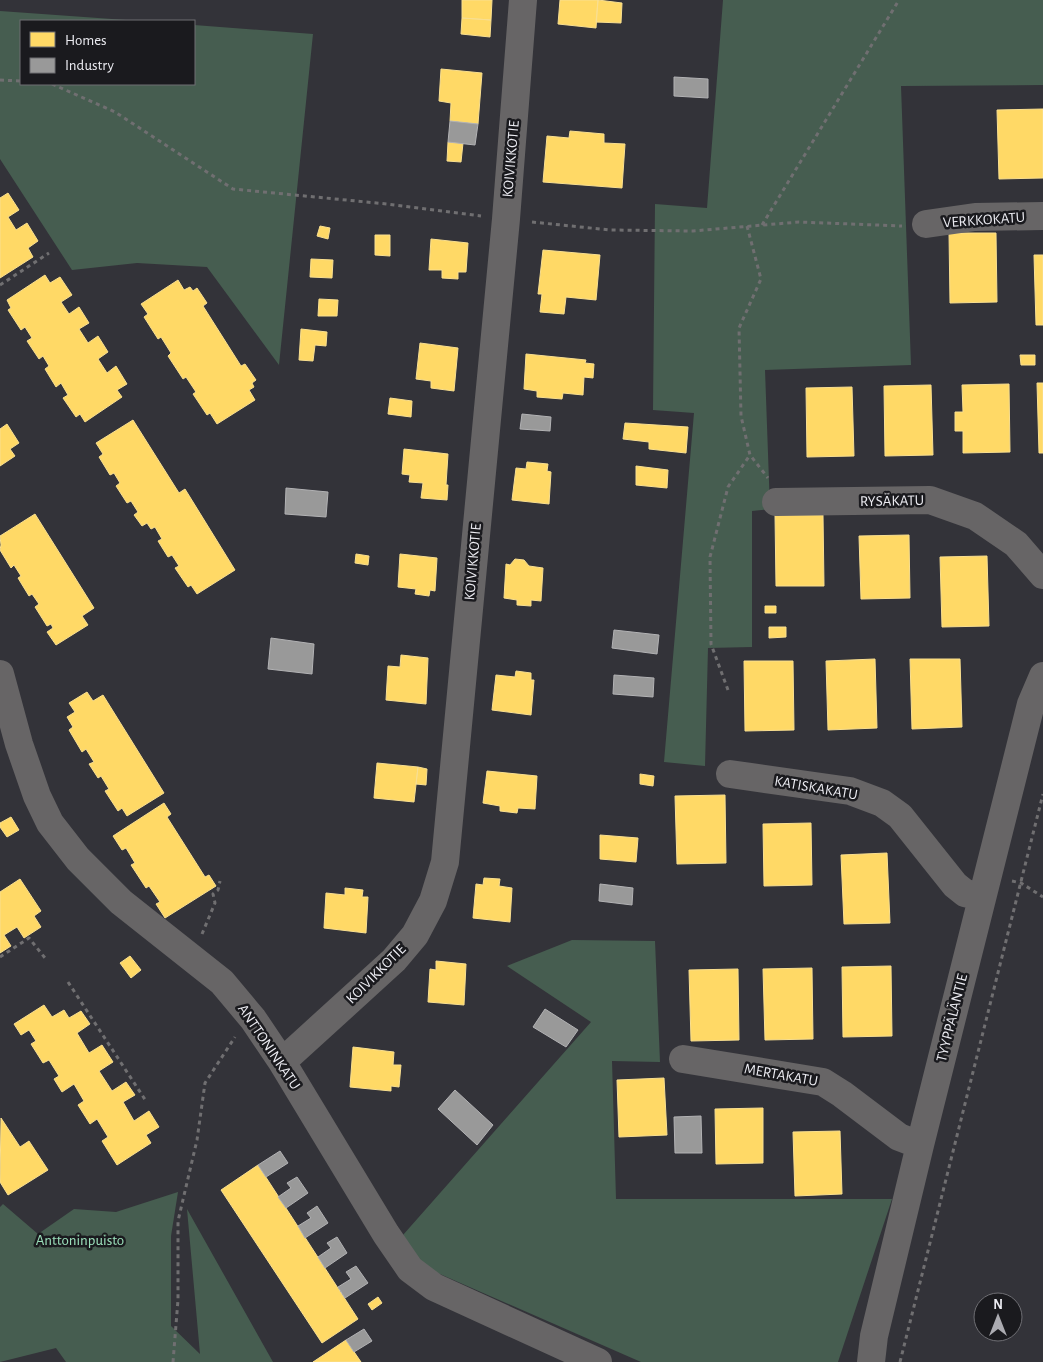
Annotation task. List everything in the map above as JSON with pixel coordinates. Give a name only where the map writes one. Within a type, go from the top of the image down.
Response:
[{"type":"street","name":"KOIVIKKOTIE","points":[[282,1062],[394,960],[415,935],[433,901],[445,862],[506,219],[524,0]]},
{"type":"street","name":"VERKKOKATU","points":[[926,224],[975,217],[1043,216]]},
{"type":"street","name":"RYSÄKATU","points":[[781,502],[930,500],[974,516],[1016,544],[1043,575]]},
{"type":"street","name":"ANTTONINKATU","points":[[0,674],[19,744],[36,796],[50,823],[78,859],[120,902],[222,982],[253,1019],[282,1062],[381,1226],[410,1269],[434,1287],[598,1362]]},
{"type":"street","name":"TYYPPÄLÄNTIE","points":[[871,1362],[874,1336],[982,897],[1031,704],[1043,676]]},
{"type":"street","name":"KATISKAKATU","points":[[730,774],[850,791],[882,803],[900,816],[955,885],[965,893],[982,897]]},
{"type":"street","name":"MERTAKATU","points":[[683,1059],[823,1082],[899,1137],[920,1145]]},
{"type":"path","points":[[762,225],[899,0]]},
{"type":"path","points":[[0,80],[20,81]]},
{"type":"path","points":[[54,85],[116,112],[233,190],[387,204],[610,230],[693,231],[799,222],[893,226],[926,224]]},
{"type":"path","points":[[747,226],[760,279],[739,328],[741,416],[750,455],[781,502]]},
{"type":"path","points":[[0,285],[49,253]]},
{"type":"path","points":[[728,690],[711,644],[710,557],[728,487],[750,455]]},
{"type":"path","points":[[900,1362],[1043,794]]},
{"type":"path","points":[[200,938],[215,903],[213,894],[218,890],[220,881]]},
{"type":"path","points":[[1021,883],[1043,896]]},
{"type":"path","points":[[0,957],[29,938],[46,958]]},
{"type":"path","points":[[68,982],[146,1101]]},
{"type":"path","points":[[173,1362],[178,1300],[178,1221],[197,1140],[205,1083],[238,1032]]},
{"type":"green space","points":[[723,0],[1043,0],[1043,85],[901,86],[911,365],[765,370],[770,509],[752,511],[752,647],[708,648],[705,766],[664,762],[694,413],[653,410],[655,204],[707,208]]},
{"type":"green space","points":[[0,11],[126,20],[20,20],[20,85],[195,85],[195,25],[313,34],[279,365],[207,267],[137,263],[72,270],[0,159]]},
{"type":"green space","points":[[572,940],[655,941],[660,1062],[612,1061],[616,1199],[892,1199],[838,1362],[641,1362],[433,1271],[415,1256],[403,1235],[591,1022],[507,966]]},
{"type":"green space","name":"Anttoninpuisto","points":[[178,1192],[171,1236],[171,1326],[200,1354],[187,1209],[273,1362],[66,1362],[56,1348],[0,1362],[0,1207],[3,1204],[38,1234],[74,1209],[116,1212]]},
{"type":"building: Homes","points":[[462,0],[492,0],[491,20],[462,18]]},
{"type":"building: Homes","points":[[560,0],[598,0],[596,28],[558,24]]},
{"type":"building: Homes","points":[[598,0],[622,3],[621,23],[596,22]]},
{"type":"building: Homes","points":[[462,18],[491,20],[490,37],[461,34]]},
{"type":"building: Homes","points":[[441,69],[482,73],[478,124],[450,121],[451,103],[439,101]]},
{"type":"building: Homes","points":[[1043,109],[1043,178],[999,179],[997,110]]},
{"type":"building: Homes","points":[[570,131],[604,134],[604,143],[625,144],[622,188],[543,182],[547,136],[569,138]]},
{"type":"building: Homes","points":[[448,142],[463,143],[461,162],[447,161]]},
{"type":"building: Homes","points":[[8,193],[19,210],[8,217],[16,230],[27,223],[38,241],[28,248],[33,257],[0,278],[0,198]]},
{"type":"building: Homes","points":[[320,226],[330,228],[328,239],[317,236]]},
{"type":"building: Homes","points":[[949,233],[996,233],[997,302],[950,303]]},
{"type":"building: Homes","points":[[375,235],[390,235],[390,256],[375,255]]},
{"type":"building: Homes","points":[[431,239],[468,243],[466,272],[458,272],[458,279],[442,278],[442,270],[429,270]]},
{"type":"building: Homes","points":[[543,250],[600,255],[596,300],[566,297],[564,314],[540,312],[542,294],[538,294]]},
{"type":"building: Homes","points":[[1034,255],[1043,255],[1043,325],[1036,325]]},
{"type":"building: Homes","points":[[311,259],[333,260],[332,278],[310,277]]},
{"type":"building: Homes","points":[[45,275],[50,283],[60,277],[72,295],[61,302],[69,314],[79,307],[89,323],[79,329],[88,343],[98,336],[108,352],[98,359],[107,373],[116,366],[127,384],[117,390],[122,397],[85,422],[80,414],[76,417],[63,398],[68,395],[61,383],[56,387],[45,369],[49,366],[43,356],[39,359],[27,341],[32,338],[25,327],[21,330],[8,310],[11,308],[7,300]]},
{"type":"building: Homes","points":[[178,280],[184,290],[190,287],[193,291],[197,288],[207,303],[203,306],[241,366],[245,364],[256,380],[252,383],[254,387],[249,390],[255,400],[217,424],[210,413],[207,415],[193,394],[196,392],[186,377],[183,379],[168,356],[171,353],[161,337],[158,339],[144,317],[148,314],[141,304]]},
{"type":"building: Homes","points":[[319,299],[338,300],[337,316],[318,316]]},
{"type":"building: Homes","points":[[301,329],[327,332],[326,346],[315,345],[313,361],[299,360]]},
{"type":"building: Homes","points":[[420,343],[458,348],[454,391],[431,388],[431,381],[416,379]]},
{"type":"building: Homes","points":[[526,354],[586,360],[585,363],[594,364],[593,378],[584,377],[583,395],[563,393],[562,399],[537,397],[537,391],[524,389]]},
{"type":"building: Homes","points":[[1020,355],[1035,355],[1035,365],[1021,365]]},
{"type":"building: Homes","points":[[1037,383],[1043,383],[1043,453],[1039,453]]},
{"type":"building: Homes","points":[[1009,384],[1010,452],[963,453],[963,431],[955,431],[955,412],[963,412],[962,385]]},
{"type":"building: Homes","points":[[931,385],[933,455],[885,456],[884,386]]},
{"type":"building: Homes","points":[[852,387],[854,456],[807,457],[806,388]]},
{"type":"building: Homes","points":[[390,398],[412,401],[411,417],[388,414]]},
{"type":"building: Homes","points":[[133,420],[179,493],[185,489],[235,570],[197,594],[191,585],[188,587],[175,568],[179,566],[172,555],[168,557],[158,541],[162,539],[155,527],[151,529],[147,523],[142,526],[134,515],[138,512],[131,501],[127,503],[116,486],[120,483],[114,473],[110,475],[99,457],[103,454],[96,443]]},
{"type":"building: Homes","points":[[625,423],[688,427],[686,453],[649,449],[649,442],[623,439]]},
{"type":"building: Homes","points":[[7,424],[19,443],[10,449],[15,456],[0,466],[0,429]]},
{"type":"building: Homes","points":[[404,449],[448,454],[447,500],[421,498],[423,483],[409,482],[410,475],[402,474]]},
{"type":"building: Homes","points":[[527,462],[548,464],[547,471],[551,472],[549,504],[512,500],[516,468],[526,469]]},
{"type":"building: Homes","points":[[636,466],[668,470],[667,488],[636,485]]},
{"type":"building: Homes","points":[[35,514],[94,608],[82,616],[88,625],[56,645],[47,632],[53,628],[51,624],[47,626],[35,607],[39,604],[32,594],[29,596],[18,578],[21,576],[14,565],[11,568],[0,550],[0,536]]},
{"type":"building: Homes","points":[[775,515],[823,515],[824,586],[776,586]]},
{"type":"building: Homes","points":[[909,535],[910,598],[861,599],[859,536]]},
{"type":"building: Homes","points":[[356,554],[369,556],[368,565],[355,563]]},
{"type":"building: Homes","points":[[400,554],[437,558],[435,591],[430,590],[429,596],[415,594],[416,589],[398,587]]},
{"type":"building: Homes","points":[[987,556],[989,626],[942,627],[940,557]]},
{"type":"building: Homes","points":[[515,559],[524,560],[529,566],[543,568],[541,601],[531,600],[531,606],[517,605],[517,600],[504,598],[506,564],[510,565]]},
{"type":"building: Homes","points":[[765,606],[776,606],[776,613],[765,613]]},
{"type":"building: Homes","points":[[769,627],[786,627],[786,637],[769,638]]},
{"type":"building: Homes","points":[[401,655],[428,658],[426,704],[386,700],[388,666],[400,667]]},
{"type":"building: Homes","points":[[875,659],[877,728],[828,730],[826,661]]},
{"type":"building: Homes","points":[[910,659],[960,659],[962,727],[912,729]]},
{"type":"building: Homes","points":[[744,661],[793,661],[794,730],[745,731]]},
{"type":"building: Homes","points":[[516,671],[531,673],[531,680],[534,680],[531,715],[492,710],[496,675],[515,677]]},
{"type":"building: Homes","points":[[87,692],[93,701],[103,695],[164,793],[127,816],[122,808],[118,811],[105,791],[109,789],[101,776],[98,778],[89,764],[94,762],[86,749],[82,752],[69,730],[73,727],[67,717],[75,712],[69,703]]},
{"type":"building: Homes","points":[[377,763],[418,767],[414,802],[374,798]]},
{"type":"building: Homes","points":[[418,767],[427,769],[426,785],[416,784]]},
{"type":"building: Homes","points":[[487,771],[537,776],[535,809],[518,808],[517,813],[500,811],[500,806],[483,803]]},
{"type":"building: Homes","points":[[640,774],[654,776],[653,786],[640,784]]},
{"type":"building: Homes","points":[[725,795],[726,863],[677,864],[675,796]]},
{"type":"building: Homes","points":[[164,803],[171,814],[167,817],[205,877],[209,875],[216,886],[165,918],[156,904],[160,902],[149,886],[146,888],[131,865],[135,863],[126,848],[122,850],[113,836]]},
{"type":"building: Homes","points":[[11,817],[19,830],[7,837],[0,827],[0,823]]},
{"type":"building: Homes","points":[[811,823],[812,885],[764,886],[763,824]]},
{"type":"building: Homes","points":[[600,835],[638,838],[636,862],[600,859]]},
{"type":"building: Homes","points":[[887,853],[890,923],[844,924],[841,855]]},
{"type":"building: Homes","points":[[484,878],[500,879],[499,886],[512,888],[510,922],[473,918],[476,884],[483,885]]},
{"type":"building: Homes","points":[[20,879],[41,911],[34,916],[41,927],[24,938],[17,927],[4,935],[11,946],[0,953],[0,892]]},
{"type":"building: Homes","points":[[345,888],[363,890],[362,897],[368,897],[366,933],[324,928],[326,893],[345,895]]},
{"type":"building: Homes","points":[[130,956],[141,970],[131,978],[120,963]]},
{"type":"building: Homes","points":[[436,961],[466,964],[464,1005],[428,1002],[430,969],[436,970]]},
{"type":"building: Homes","points":[[891,966],[892,1036],[843,1037],[842,967]]},
{"type":"building: Homes","points":[[812,968],[813,1039],[765,1040],[763,969]]},
{"type":"building: Homes","points":[[738,969],[739,1040],[691,1041],[689,970]]},
{"type":"building: Homes","points":[[44,1005],[52,1017],[64,1010],[69,1018],[81,1011],[90,1024],[77,1033],[89,1053],[102,1045],[113,1062],[99,1071],[112,1091],[126,1082],[135,1095],[123,1102],[134,1121],[149,1111],[159,1127],[146,1135],[151,1143],[117,1165],[102,1141],[108,1137],[97,1119],[90,1124],[78,1105],[84,1101],[74,1084],[62,1092],[54,1079],[59,1076],[49,1060],[43,1063],[31,1044],[36,1041],[29,1030],[21,1035],[14,1024]]},
{"type":"building: Homes","points":[[353,1047],[394,1052],[393,1065],[401,1065],[399,1087],[391,1086],[391,1091],[350,1087]]},
{"type":"building: Homes","points":[[664,1078],[667,1135],[619,1137],[617,1080]]},
{"type":"building: Homes","points":[[763,1108],[763,1163],[716,1164],[715,1109]]},
{"type":"building: Homes","points":[[1,1118],[20,1147],[29,1141],[48,1170],[8,1195],[0,1182]]},
{"type":"building: Homes","points":[[840,1131],[842,1194],[795,1196],[793,1132]]},
{"type":"building: Homes","points":[[258,1165],[358,1319],[322,1343],[221,1190]]},
{"type":"building: Homes","points":[[378,1297],[382,1303],[372,1310],[368,1304]]},
{"type":"building: Homes","points":[[346,1340],[361,1362],[313,1362]]},
{"type":"building: Industry","points":[[674,77],[708,79],[708,98],[674,96]]},
{"type":"building: Industry","points":[[450,121],[478,124],[475,145],[448,142]]},
{"type":"building: Industry","points":[[522,414],[551,417],[550,431],[520,429]]},
{"type":"building: Industry","points":[[286,488],[328,492],[326,517],[285,514]]},
{"type":"building: Industry","points":[[614,630],[659,635],[657,654],[612,648]]},
{"type":"building: Industry","points":[[271,638],[314,644],[312,674],[268,669]]},
{"type":"building: Industry","points":[[614,675],[654,678],[653,697],[613,694]]},
{"type":"building: Industry","points":[[600,884],[633,888],[632,905],[599,901]]},
{"type":"building: Industry","points":[[545,1009],[578,1030],[566,1047],[533,1027]]},
{"type":"building: Industry","points":[[455,1090],[493,1125],[477,1145],[438,1109]]},
{"type":"building: Industry","points":[[701,1116],[702,1153],[675,1153],[674,1117]]},
{"type":"building: Industry","points":[[280,1151],[288,1163],[266,1177],[258,1165]]},
{"type":"building: Industry","points":[[297,1177],[308,1193],[286,1208],[278,1197],[291,1188],[287,1183]]},
{"type":"building: Industry","points":[[317,1206],[328,1223],[305,1238],[298,1226],[311,1218],[307,1213]]},
{"type":"building: Industry","points":[[337,1237],[347,1253],[325,1268],[318,1257],[331,1248],[327,1243]]},
{"type":"building: Industry","points":[[356,1266],[368,1283],[345,1298],[338,1287],[351,1279],[346,1272]]},
{"type":"building: Industry","points":[[364,1329],[372,1341],[354,1352],[346,1340]]}]
